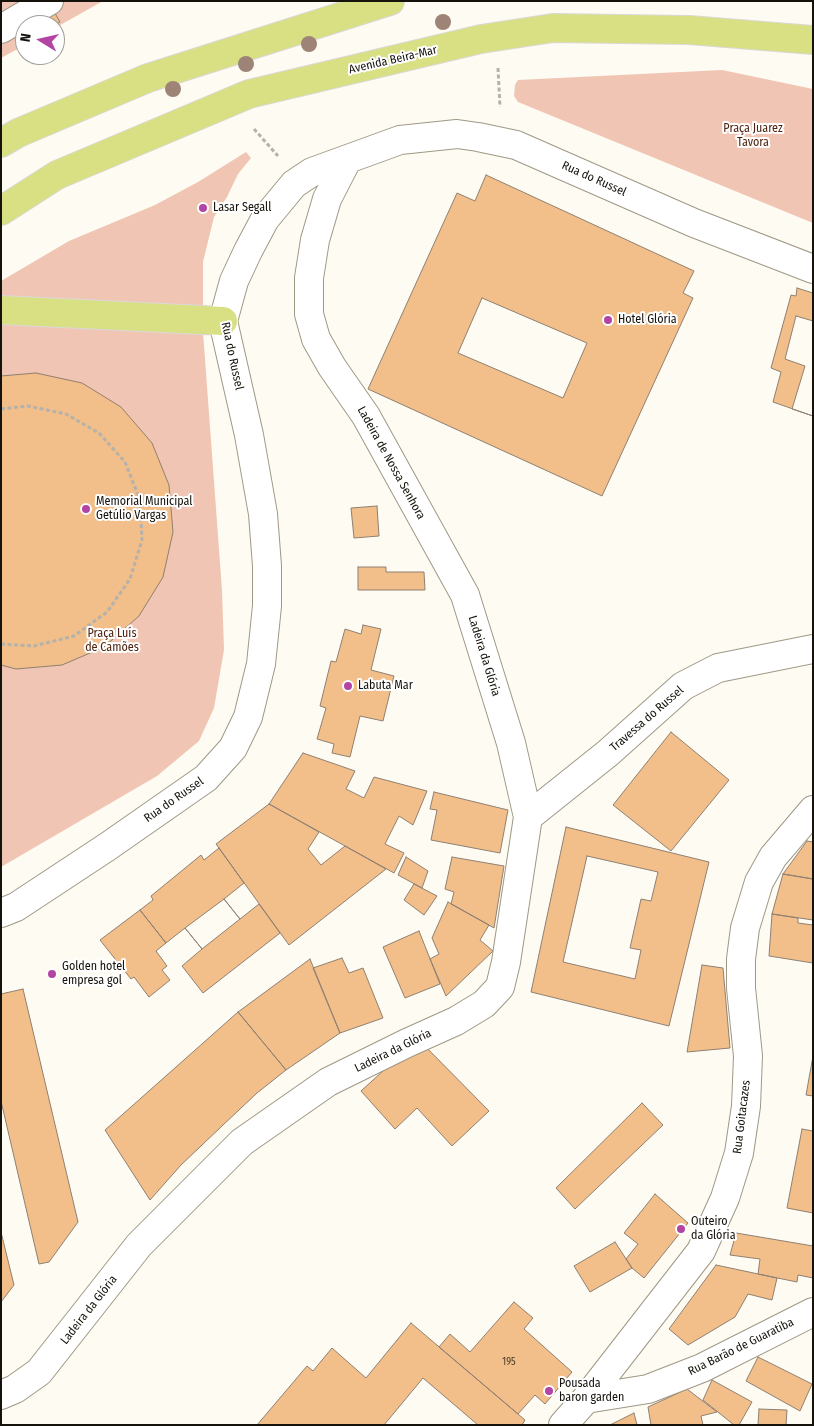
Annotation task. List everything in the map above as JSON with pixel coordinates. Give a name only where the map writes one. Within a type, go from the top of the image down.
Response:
[{"type":"main road","points":[[1,143],[18,133],[148,78],[390,1]]},
{"type":"main road","name":"Avenida Beira-Mar","points":[[1,211],[57,175],[249,94],[481,39],[553,28],[689,30],[813,40]]},
{"type":"main road","points":[[1,310],[223,321]]},
{"type":"street","points":[[1,29],[49,1]]},
{"type":"street","name":"Rua do Russel","points":[[1,913],[16,907],[206,778],[233,748],[248,717],[260,664],[267,606],[267,566],[262,514],[249,435],[223,321],[234,281],[248,251],[265,220],[294,184],[312,172],[400,140],[457,134],[516,145],[694,223],[813,269]]},
{"type":"street","name":"Ladeira de Nossa Senhora","points":[[347,160],[327,199],[315,240],[309,278],[309,314],[316,339],[366,416],[465,595]]},
{"type":"street","name":"Ladeira da Glória","points":[[1,1395],[15,1389],[40,1372],[140,1245],[242,1142],[328,1082],[456,1021],[484,1004],[500,986],[506,962],[528,817],[510,742],[465,595]]},
{"type":"street","name":"Travessa do Russel","points":[[528,817],[608,753],[682,686],[718,668],[813,649]]},
{"type":"street","name":"Rua Goitacazes","points":[[586,1399],[701,1251],[726,1198],[739,1153],[746,1106],[748,1056],[741,988],[741,958],[745,928],[759,882],[773,857],[813,810]]},
{"type":"street","name":"Rua Barão de Guaratiba","points":[[586,1399],[648,1389],[702,1368],[813,1312]]},
{"type":"street","points":[[563,1425],[586,1399]]},
{"type":"path","points":[[498,68],[500,107]]},
{"type":"path","points":[[254,129],[278,156]]},
{"type":"path","points":[[1,409],[28,406],[66,414],[99,433],[125,462],[140,500],[142,540],[130,579],[107,612],[74,636],[34,646],[1,644]]},
{"type":"green space","points":[[1,1],[103,1],[65,22],[65,15],[15,15],[15,50],[1,58]]},
{"type":"green space","name":"Praça Juarez Tavora","points":[[722,70],[813,89],[813,223],[518,102],[514,96],[515,85],[518,80]]},
{"type":"green space","name":"Praça Luís de Camões","points":[[246,152],[251,158],[238,174],[227,197],[214,217],[203,262],[203,332],[222,590],[224,650],[214,708],[199,741],[157,776],[1,867],[1,281],[69,241],[155,205],[198,182]]},
{"type":"building","points":[[52,8],[56,15],[42,15]]},
{"type":"building","name":"Hotel Glória","points":[[486,175],[694,271],[683,293],[693,298],[602,496],[368,389],[457,193],[475,201]],"holes":[[[482,298],[587,343],[563,398],[458,353]]]},
{"type":"building","points":[[797,288],[813,293],[813,416],[773,402],[781,372],[771,368],[791,295],[796,296]]},
{"type":"building","points":[[796,316],[813,321],[813,416],[792,409],[805,366],[785,359]]},
{"type":"building","name":"Memorial Municipal Getúlio Vargas","points":[[36,373],[82,383],[121,407],[152,443],[169,485],[173,532],[163,577],[139,616],[104,647],[62,665],[16,669],[1,665],[1,376]]},
{"type":"building","points":[[377,506],[379,536],[354,538],[351,508]]},
{"type":"building","points":[[358,567],[386,567],[386,572],[424,572],[425,590],[358,590]]},
{"type":"building","points":[[363,625],[381,629],[371,670],[394,676],[383,721],[360,716],[350,757],[332,753],[334,744],[317,739],[326,708],[320,706],[331,661],[336,662],[345,629],[361,634]]},
{"type":"building","points":[[671,732],[729,780],[671,851],[613,805]]},
{"type":"building","points":[[303,753],[355,771],[346,789],[364,798],[374,777],[427,791],[413,825],[399,816],[385,844],[404,853],[394,873],[269,804]]},
{"type":"building","points":[[434,792],[508,810],[500,853],[431,840],[437,810],[430,809]]},
{"type":"building","points":[[269,804],[319,832],[308,849],[321,865],[345,846],[386,869],[289,945],[216,844]]},
{"type":"building","points":[[566,827],[709,862],[669,1026],[531,992]]},
{"type":"building","points":[[807,841],[813,842],[813,879],[783,874]]},
{"type":"building","points":[[219,848],[244,883],[224,899],[240,919],[259,904],[280,933],[203,993],[182,966],[202,949],[185,928],[166,943],[140,910],[153,900],[151,896],[201,855],[204,860]]},
{"type":"building","points":[[587,856],[658,872],[651,901],[641,899],[630,948],[641,950],[635,979],[563,962]]},
{"type":"building","points":[[406,857],[428,871],[422,888],[398,875]]},
{"type":"building","points":[[452,857],[504,866],[494,928],[451,904],[454,892],[445,889]]},
{"type":"building","points":[[783,874],[813,879],[813,920],[772,914]]},
{"type":"building","points":[[414,884],[437,896],[424,915],[404,900]]},
{"type":"building","points":[[224,899],[240,919],[202,949],[185,928]]},
{"type":"building","points":[[448,902],[489,925],[480,940],[493,951],[446,996],[430,959],[439,954],[432,938]]},
{"type":"building","points":[[140,910],[166,943],[156,951],[167,966],[162,970],[170,980],[149,997],[134,977],[131,979],[100,940]]},
{"type":"building","points":[[772,914],[798,918],[798,923],[813,925],[813,963],[769,956]]},
{"type":"building","points":[[419,931],[440,984],[405,998],[383,947]]},
{"type":"building","points":[[342,958],[349,973],[363,968],[383,1018],[340,1033],[313,968]]},
{"type":"building","points":[[310,959],[340,1033],[286,1070],[238,1012]]},
{"type":"building","points":[[702,965],[723,968],[730,1048],[687,1052]]},
{"type":"building","points":[[23,989],[78,1222],[49,1262],[39,1264],[1,1101],[1,994]]},
{"type":"building","points":[[238,1012],[286,1070],[257,1093],[181,1165],[150,1200],[105,1130]]},
{"type":"building","points":[[418,1039],[489,1111],[452,1146],[417,1108],[395,1129],[361,1091]]},
{"type":"building","points":[[813,1056],[813,1096],[806,1095]]},
{"type":"building","points":[[642,1103],[663,1125],[575,1209],[556,1188]]},
{"type":"building","points":[[802,1129],[813,1131],[813,1213],[787,1208]]},
{"type":"building","points":[[655,1194],[688,1223],[644,1278],[632,1268],[626,1259],[638,1244],[624,1233]]},
{"type":"building","points":[[1,1232],[14,1285],[1,1302]]},
{"type":"building","points":[[736,1233],[813,1246],[813,1278],[798,1275],[797,1282],[758,1274],[760,1259],[730,1255]]},
{"type":"building","points":[[615,1242],[632,1268],[590,1292],[574,1266]]},
{"type":"building","points":[[716,1265],[777,1278],[772,1300],[748,1294],[735,1317],[688,1345],[669,1329]]},
{"type":"building","points":[[514,1302],[533,1318],[524,1329],[572,1372],[545,1404],[535,1395],[518,1414],[439,1347],[450,1334],[470,1352]]},
{"type":"building","points":[[411,1323],[525,1420],[522,1425],[478,1425],[423,1378],[384,1425],[257,1425],[307,1366],[313,1371],[332,1348],[366,1378]]},
{"type":"building","points":[[758,1357],[812,1384],[800,1411],[746,1381]]},
{"type":"building","points":[[712,1380],[752,1402],[739,1425],[734,1425],[703,1400]]},
{"type":"building","points":[[687,1389],[717,1412],[701,1416],[703,1425],[651,1425],[648,1407]]},
{"type":"building","points":[[759,1409],[787,1410],[786,1425],[758,1425]]},
{"type":"building","points":[[634,1413],[637,1425],[610,1425]]},
{"type":"place","name":"Lasar Segall","points":[[203,208]]},
{"type":"place","name":"Hotel Glória","points":[[608,320]]},
{"type":"place","name":"Memorial Municipal Getúlio Vargas","points":[[86,509]]},
{"type":"place","name":"Labuta Mar","points":[[348,686]]},
{"type":"place","name":"Golden hotel empresa gol","points":[[52,974]]},
{"type":"place","name":"Outeiro da Glória","points":[[681,1229]]},
{"type":"place","name":"Pousada baron garden","points":[[549,1391]]}]
